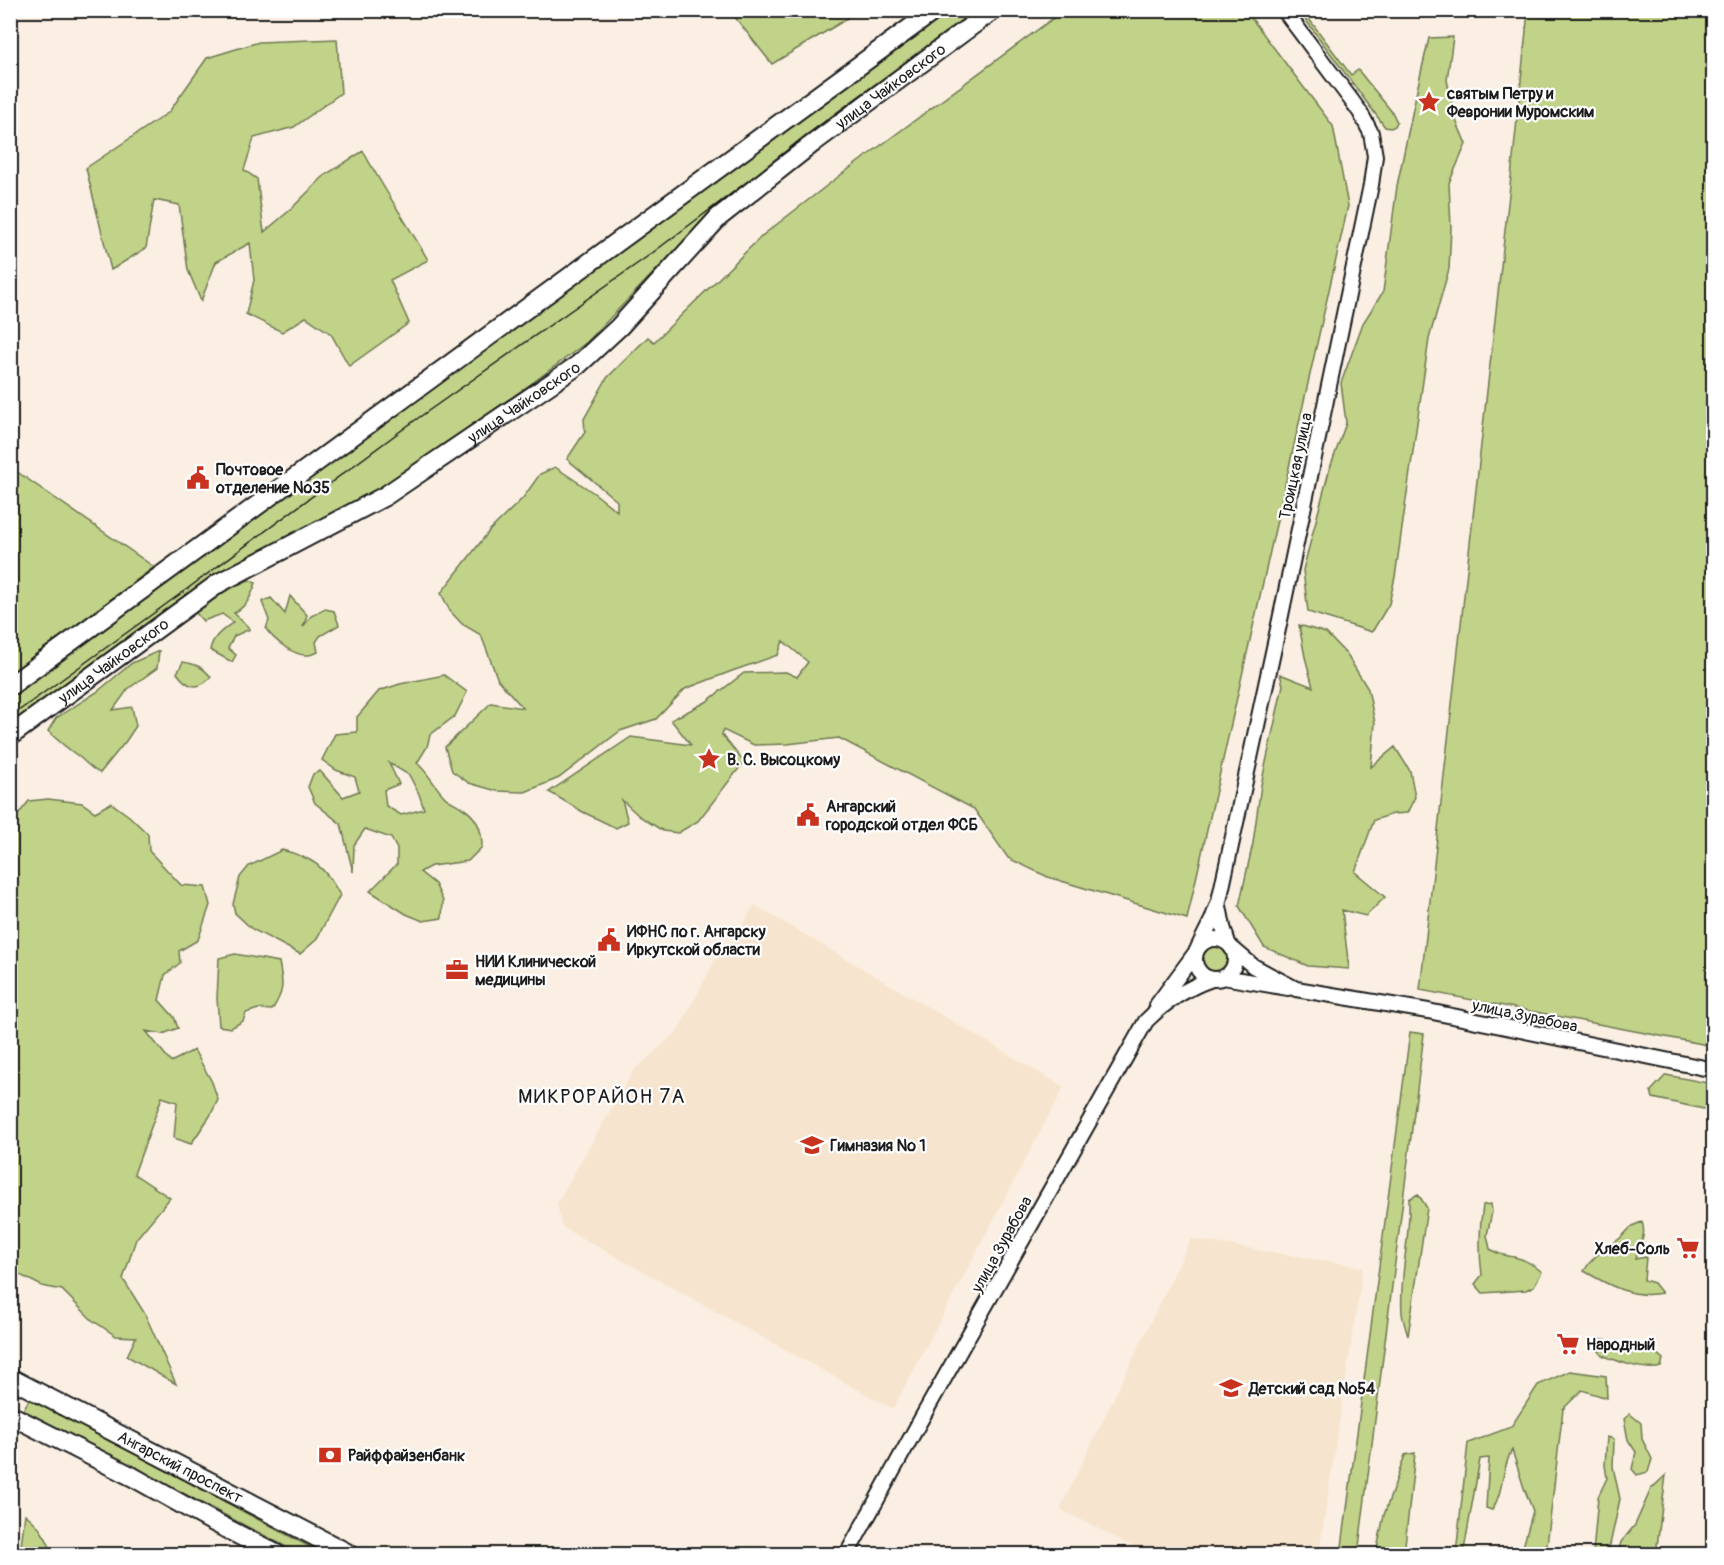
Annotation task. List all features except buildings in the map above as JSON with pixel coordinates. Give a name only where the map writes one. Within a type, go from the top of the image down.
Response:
[{"type":"main road","points":[[10,686],[935,10]]},
{"type":"main road","name":"улица Чайковского","points":[[10,736],[219,583],[385,496],[578,365],[619,327],[719,216],[814,142],[993,10]]},
{"type":"main road","points":[[10,1413],[18,1382]]},
{"type":"main road","name":"Ангарский проспект","points":[[18,1382],[349,1554]]},
{"type":"main road","name":"Ангарский проспект","points":[[10,1413],[134,1476],[208,1519],[276,1554]]},
{"type":"street","name":"Троицкая улица","points":[[1146,1021],[1197,950],[1219,901],[1364,220],[1375,156],[1371,133],[1359,112],[1284,10]]},
{"type":"street","points":[[1218,978],[1230,972],[1235,956],[1222,927],[1219,901]]},
{"type":"street","points":[[1220,939],[1253,966],[1296,988],[1205,976],[1198,970],[1195,960],[1197,950],[1204,942],[1220,939]]},
{"type":"street","name":"улица Зурабова","points":[[847,1554],[1146,1021],[1192,986],[1218,978]]},
{"type":"street","name":"улица Зурабова","points":[[1296,988],[1428,1011],[1713,1070]]},
{"type":"shaded area","name":"Гимназия № 1","points":[[754,905],[1064,1087],[893,1409],[562,1227],[557,1203],[633,1071],[677,1032],[719,953],[727,955]]},
{"type":"shaded area","name":"Детский сад №54","points":[[1191,1239],[1363,1267],[1319,1554],[1147,1554],[1060,1509]]},
{"type":"green space","points":[[730,11],[857,11],[772,64]]},
{"type":"green space","points":[[951,11],[983,11],[712,212],[587,342],[415,466],[327,523],[211,577],[11,723],[10,695]]},
{"type":"green space","points":[[1063,11],[1246,11],[1333,126],[1348,206],[1187,919],[1048,877],[1008,858],[974,809],[839,738],[754,745],[723,730],[722,735],[744,762],[698,821],[678,833],[663,831],[639,816],[622,800],[628,822],[616,828],[549,792],[631,737],[691,745],[671,720],[706,702],[744,673],[786,672],[797,677],[808,662],[783,641],[778,655],[685,689],[656,719],[620,731],[559,778],[525,792],[497,791],[469,783],[452,771],[445,747],[491,703],[523,708],[498,680],[481,635],[462,624],[450,611],[441,593],[490,530],[523,498],[540,474],[555,467],[617,511],[617,501],[567,459],[585,432],[584,419],[607,378],[648,337],[654,342],[763,235]]},
{"type":"green space","points":[[1299,11],[1303,11],[1351,75],[1358,70],[1392,112],[1397,122],[1395,126],[1385,127]]},
{"type":"green space","points":[[1528,11],[1713,11],[1713,1046],[1420,990]]},
{"type":"green space","points":[[1453,37],[1447,80],[1455,118],[1466,144],[1449,183],[1451,228],[1449,269],[1429,339],[1395,577],[1389,604],[1372,632],[1308,612],[1303,570],[1329,471],[1346,423],[1341,383],[1363,323],[1383,292],[1397,186],[1429,38]]},
{"type":"green space","points":[[337,39],[341,93],[294,127],[254,138],[244,170],[257,179],[264,232],[325,175],[363,151],[428,260],[390,280],[409,323],[349,366],[331,334],[306,317],[282,332],[246,314],[254,280],[250,243],[216,262],[201,301],[188,270],[179,205],[154,200],[146,248],[111,270],[86,168],[169,112],[207,58],[259,42]]},
{"type":"green space","points":[[16,471],[154,567],[11,674],[10,473]]},
{"type":"green space","points":[[249,580],[256,583],[252,593],[246,604],[234,613],[250,629],[234,636],[228,648],[236,655],[232,662],[210,650],[216,637],[233,622],[222,614],[203,621],[195,612],[213,598]]},
{"type":"green space","points":[[290,596],[307,615],[303,627],[311,616],[325,609],[334,611],[339,625],[320,636],[316,642],[318,652],[308,655],[296,653],[274,638],[266,629],[269,620],[262,602],[271,598],[285,614]]},
{"type":"green space","points":[[1299,625],[1326,633],[1347,655],[1368,689],[1375,723],[1371,767],[1395,747],[1410,771],[1415,797],[1407,813],[1393,814],[1374,820],[1355,872],[1385,897],[1366,916],[1342,910],[1349,969],[1308,966],[1264,947],[1239,906],[1253,843],[1261,785],[1283,685],[1280,674],[1313,687]]},
{"type":"green space","points":[[159,651],[157,668],[128,689],[113,710],[132,707],[136,726],[100,773],[48,731],[56,718],[97,692],[132,663]]},
{"type":"green space","points":[[183,662],[199,666],[211,677],[197,686],[189,685],[177,673]]},
{"type":"green space","points":[[444,675],[467,692],[455,716],[430,735],[427,747],[417,763],[445,797],[475,819],[482,840],[482,847],[468,861],[431,866],[420,872],[435,884],[443,901],[442,918],[423,921],[406,914],[370,891],[397,864],[397,849],[391,838],[365,829],[354,845],[353,872],[341,824],[315,803],[308,787],[313,774],[320,771],[343,797],[359,791],[355,777],[336,770],[322,760],[335,734],[357,732],[357,717],[379,691]],"holes":[[[389,763],[409,775],[424,809],[401,815],[386,806],[384,790],[399,784]]]},
{"type":"green space","points":[[48,799],[82,803],[95,812],[111,803],[148,834],[149,851],[181,885],[205,887],[210,905],[198,940],[179,951],[180,963],[165,975],[159,1000],[174,1017],[178,1028],[163,1034],[146,1031],[171,1062],[194,1050],[212,1082],[218,1100],[191,1144],[174,1138],[177,1102],[162,1097],[134,1174],[170,1198],[136,1239],[123,1279],[145,1314],[176,1384],[127,1356],[136,1337],[116,1336],[92,1320],[62,1290],[42,1286],[16,1273],[11,1268],[11,816],[17,816],[29,801]]},
{"type":"green space","points":[[282,850],[302,856],[317,865],[329,877],[340,895],[316,940],[300,954],[252,929],[235,913],[233,904],[240,877],[249,866]]},
{"type":"green space","points":[[1215,945],[1224,949],[1228,958],[1224,967],[1215,971],[1206,967],[1202,958],[1206,949]]},
{"type":"green space","points":[[235,954],[279,962],[282,987],[272,1010],[258,1009],[246,1013],[243,1021],[231,1028],[219,1026],[217,998],[219,958]]},
{"type":"green space","points":[[1410,1032],[1424,1034],[1358,1554],[1341,1554]]},
{"type":"green space","points":[[1666,1075],[1713,1084],[1713,1111],[1653,1098],[1651,1091]]},
{"type":"green space","points":[[1418,1194],[1427,1208],[1408,1336],[1402,1313],[1402,1284],[1409,1199]]},
{"type":"green space","points":[[1491,1204],[1492,1212],[1487,1235],[1490,1249],[1526,1261],[1542,1272],[1534,1286],[1526,1290],[1483,1293],[1475,1284],[1482,1275],[1480,1240],[1483,1205]]},
{"type":"green space","points":[[1642,1222],[1643,1236],[1635,1259],[1646,1257],[1644,1280],[1654,1283],[1662,1293],[1641,1294],[1621,1290],[1584,1271],[1600,1253],[1631,1227]]},
{"type":"green space","points":[[1598,1339],[1642,1347],[1655,1352],[1663,1359],[1661,1367],[1639,1367],[1602,1355],[1596,1347]]},
{"type":"green space","points":[[1570,1371],[1606,1376],[1607,1398],[1582,1390],[1563,1409],[1546,1554],[1521,1554],[1533,1511],[1512,1450],[1508,1457],[1499,1496],[1492,1510],[1486,1508],[1489,1458],[1480,1459],[1464,1550],[1473,1554],[1456,1554],[1468,1443],[1511,1427],[1538,1385]]},
{"type":"green space","points":[[30,1398],[323,1554],[300,1554],[23,1410]]},
{"type":"green space","points":[[1630,1414],[1641,1423],[1642,1439],[1652,1459],[1648,1472],[1637,1475],[1632,1469],[1636,1452],[1628,1440],[1624,1419]]},
{"type":"green space","points":[[1607,1437],[1614,1439],[1613,1467],[1620,1499],[1608,1554],[1593,1554],[1598,1497],[1607,1478],[1605,1465]]},
{"type":"green space","points":[[1415,1453],[1404,1554],[1376,1554],[1384,1515],[1405,1455]]},
{"type":"green space","points":[[1666,1475],[1656,1554],[1618,1554],[1621,1542],[1635,1525],[1651,1489]]},
{"type":"green space","points":[[25,1514],[40,1529],[50,1547],[36,1554],[20,1554]]},
{"type":"tram line","points":[[10,717],[414,421],[651,254],[975,10]]},
{"type":"place","name":"святым Петру и Февронии Муромским","points":[[1429,102]]},
{"type":"place","name":"Почтовое отделение №35","points":[[198,478]]},
{"type":"place","name":"В. С. Высоцкому","points":[[709,759]]},
{"type":"place","name":"Ангарский городской отдел ФСБ","points":[[808,815]]},
{"type":"place","name":"ИФНС по г. Ангарску Иркутской области","points":[[609,940]]},
{"type":"place","name":"НИИ Клинической медицины","points":[[457,970]]},
{"type":"place","name":"Гимназия № 1","points":[[812,1145]]},
{"type":"place","name":"Хлеб-Соль","points":[[1688,1248]]},
{"type":"place","name":"Народный","points":[[1568,1344]]},
{"type":"place","name":"Детский сад №54","points":[[1231,1388]]},
{"type":"place","name":"Райффайзенбанк","points":[[330,1455]]},
{"type":"district","name":"МИКРОРАЙОН 7А","points":[[602,1096]]}]
